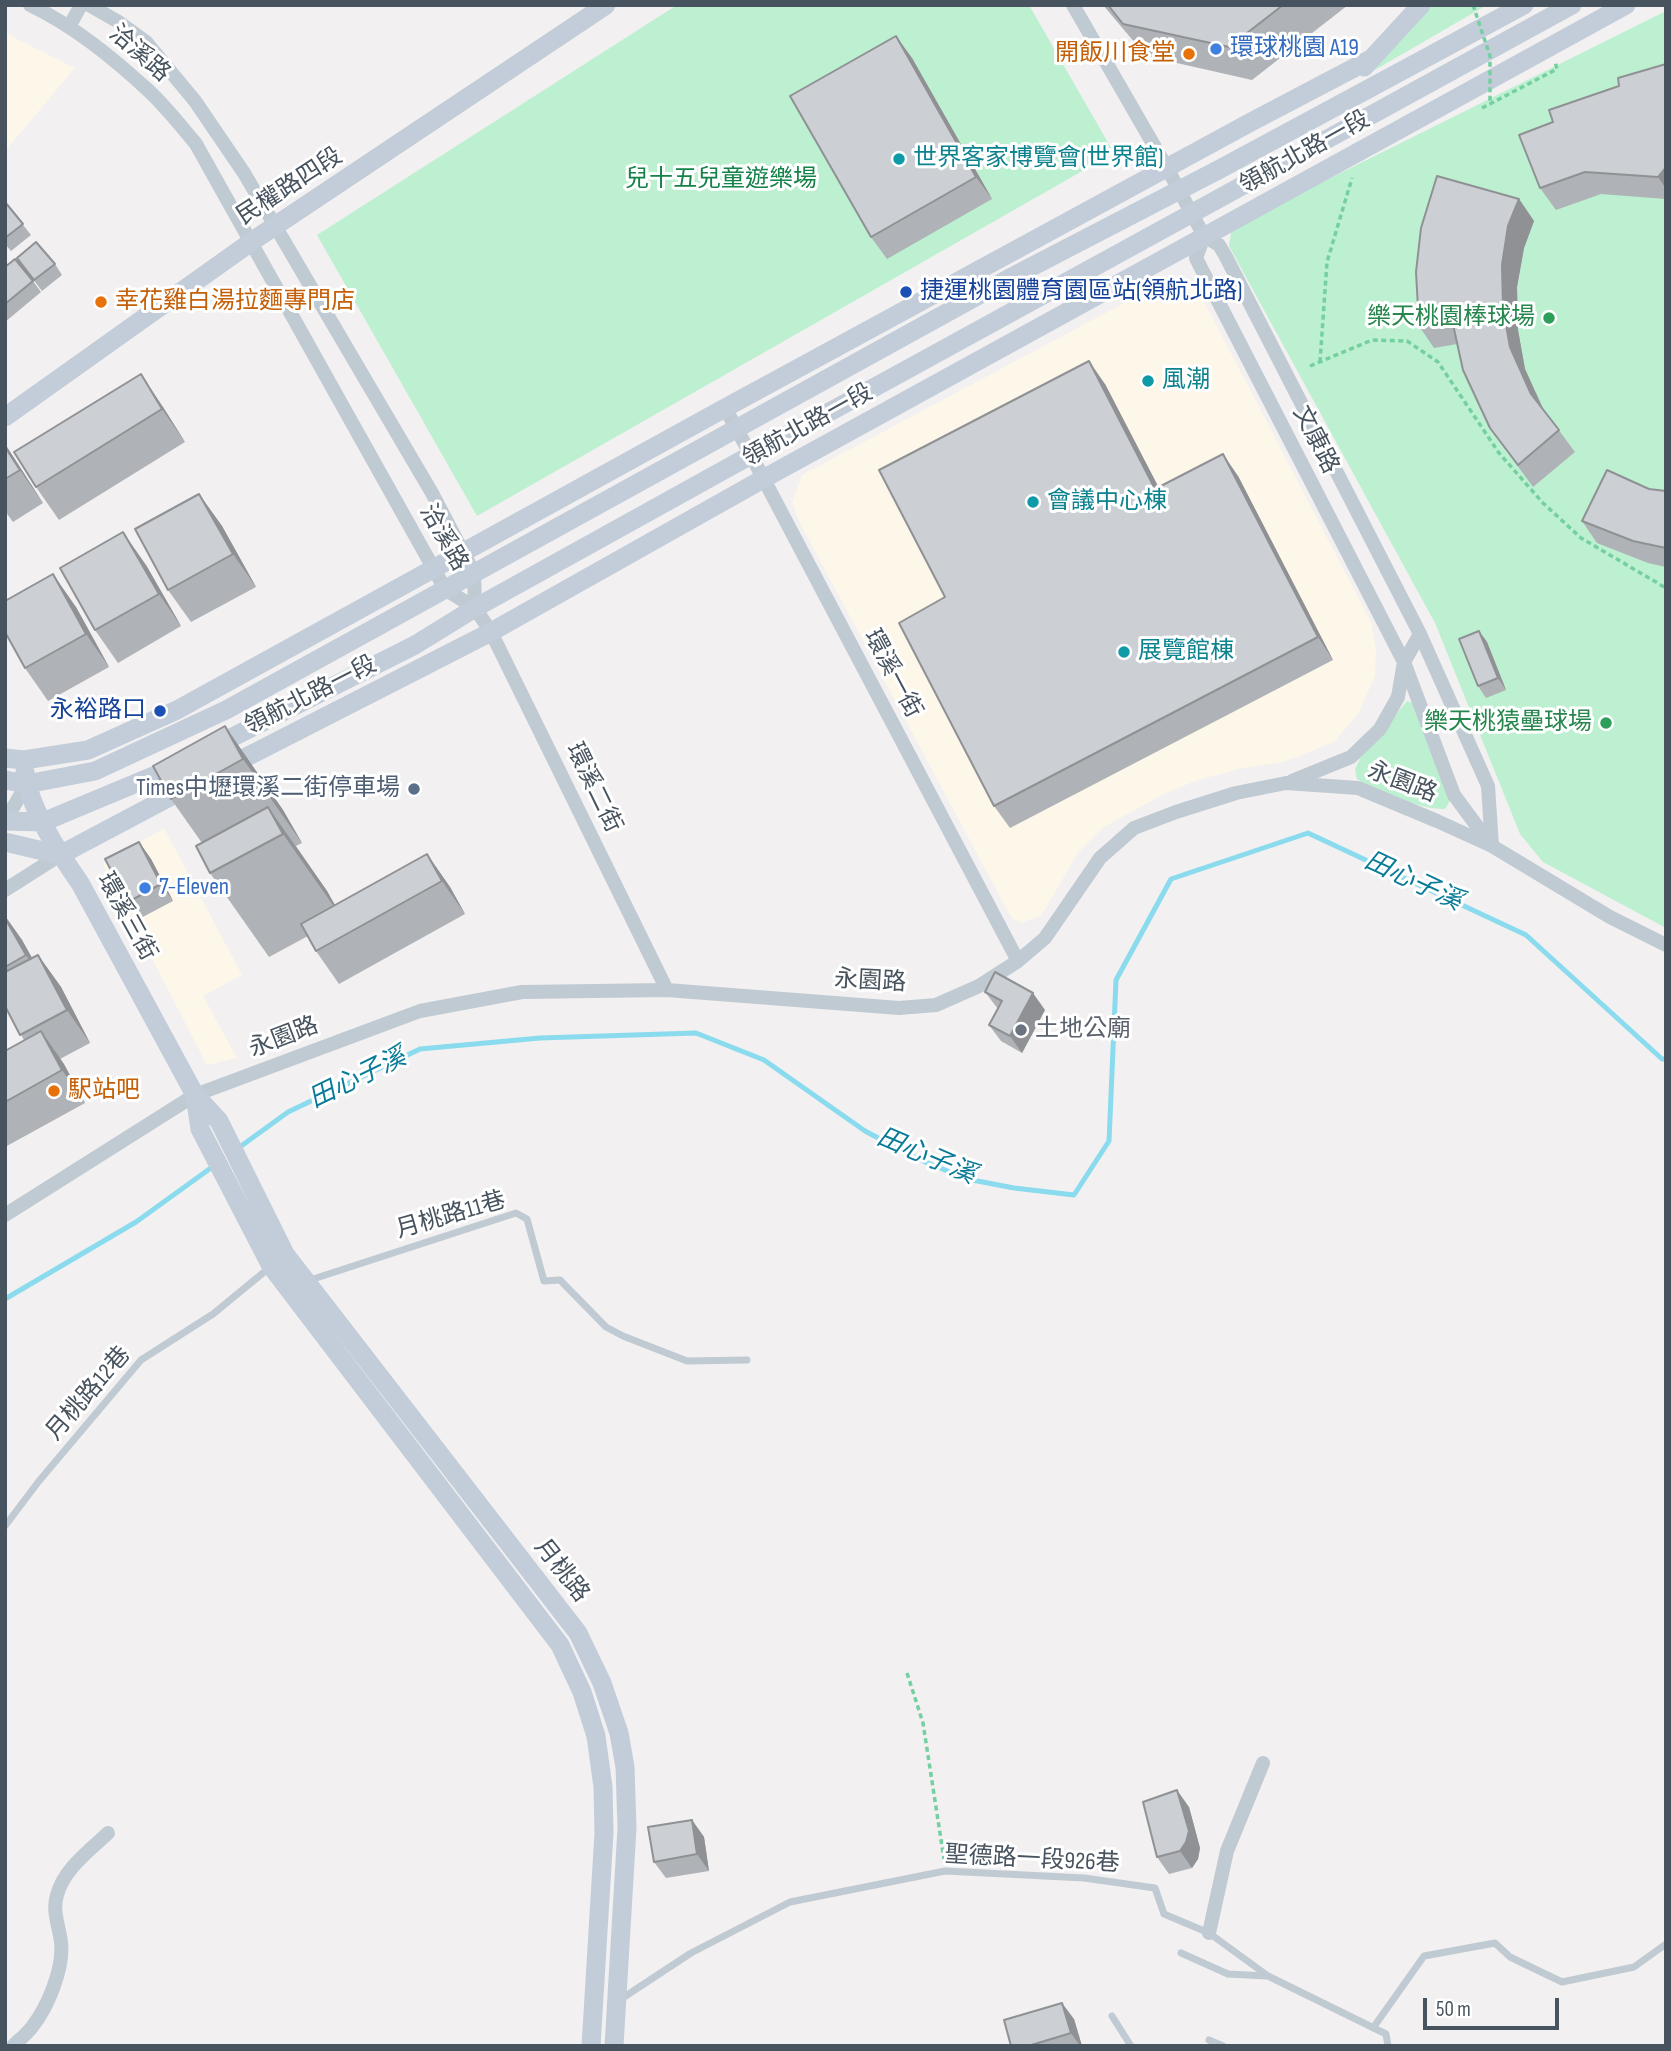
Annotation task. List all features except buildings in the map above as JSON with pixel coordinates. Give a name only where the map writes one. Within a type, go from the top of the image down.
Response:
[{"type":"street","name":"洽溪路","points":[[30,5],[92,43],[150,92],[196,144],[445,589],[475,608]]},
{"type":"street","points":[[69,27],[81,5]]},
{"type":"street","name":"洽溪路","points":[[89,5],[146,42],[195,101],[244,173],[463,551],[474,573],[475,608]]},
{"type":"street","name":"民權路四段","points":[[5,417],[251,242],[606,5]]},
{"type":"street","name":"文康路","points":[[1073,5],[1203,236],[1219,245],[1420,634],[1488,786],[1492,846]]},
{"type":"street","points":[[1251,121],[1347,102],[1359,73],[1421,5]]},
{"type":"street","name":"領航北路一段","points":[[5,780],[27,783],[95,771],[226,710],[1008,279],[1347,102],[1524,5]]},
{"type":"street","name":"領航北路一段","points":[[5,821],[43,822],[170,770],[415,645],[475,608],[751,455],[1572,5]]},
{"type":"street","name":"領航北路一段","points":[[60,855],[177,792],[491,632],[763,479],[1626,5]]},
{"type":"street","name":"領航北路一段","points":[[15,759],[88,750],[177,710],[1251,121],[1371,59]]},
{"type":"street","name":"文康路","points":[[1203,236],[1196,258],[1405,662],[1454,795],[1492,846]]},
{"type":"street","name":"環溪一街","points":[[725,408],[1018,961]]},
{"type":"street","name":"環溪二街","points":[[475,608],[491,632],[667,990]]},
{"type":"street","points":[[1286,783],[1351,757],[1380,729],[1398,697],[1405,662],[1420,634]]},
{"type":"street","name":"環溪三街","points":[[15,759],[60,855],[80,883],[195,1095]]},
{"type":"street","points":[[5,821],[27,783]]},
{"type":"street","name":"永園路","points":[[5,1215],[195,1095],[420,1011],[522,992],[667,990],[899,1008],[936,1005],[979,986],[1018,961],[1045,938],[1100,859],[1134,828],[1176,811],[1236,793],[1286,783],[1358,788],[1492,846],[1610,917],[1666,945]]},
{"type":"street","points":[[5,842],[60,855]]},
{"type":"street","points":[[5,890],[60,855]]},
{"type":"street","points":[[195,1095],[219,1121],[247,1202]]},
{"type":"street","points":[[195,1095],[200,1129],[247,1202]]},
{"type":"street","name":"月桃路","points":[[247,1202],[278,1260],[475,1534],[560,1645],[582,1692],[596,1736],[603,1787],[604,1833],[591,2046]]},
{"type":"street","name":"月桃路","points":[[278,1260],[306,1281],[578,1633],[602,1683],[619,1733],[625,1768],[627,1828],[614,2046]]},
{"type":"street","points":[[475,1534],[491,1521]]},
{"type":"street","points":[[1209,1934],[1227,1851],[1263,1763]]},
{"type":"street","points":[[13,2046],[32,2027],[51,1996],[61,1944],[54,1914],[57,1894],[68,1872],[108,1833]]},
{"type":"lane","name":"月桃路11巷","points":[[306,1281],[516,1213],[527,1219],[544,1281],[560,1280],[606,1327],[687,1361],[747,1360]]},
{"type":"lane","name":"月桃路12巷","points":[[5,1526],[39,1481],[141,1360],[213,1314],[278,1260]]},
{"type":"lane","name":"聖德路一段926巷","points":[[618,2000],[691,1953],[790,1902],[945,1871],[1084,1878],[1155,1888],[1164,1914],[1209,1934],[1268,1976],[1386,2034],[1388,2046]]},
{"type":"lane","points":[[1373,2028],[1424,1956],[1495,1943],[1510,1956],[1562,1982],[1634,1967],[1666,1944]]},
{"type":"lane","name":"聖德路一段926巷","points":[[1181,1953],[1228,1974],[1268,1976]]},
{"type":"lane","points":[[1112,2016],[1132,2046]]},
{"type":"lane","points":[[1209,2040],[1223,2046]]},
{"type":"path","points":[[1473,5],[1490,56],[1490,103]]},
{"type":"path","points":[[1482,108],[1557,69]]},
{"type":"path","points":[[1320,362],[1327,262],[1352,178]]},
{"type":"path","points":[[1310,366],[1372,340],[1408,341],[1438,362],[1499,453],[1543,503],[1581,538],[1666,588]]},
{"type":"path","points":[[907,1673],[923,1723],[945,1871]]},
{"type":"shaded area","points":[[5,33],[75,68],[5,151]]},
{"type":"shaded area","points":[[1174,279],[1187,281],[1197,288],[1371,622],[1376,650],[1375,676],[1358,714],[1334,742],[1284,762],[1238,769],[1195,781],[1162,795],[1104,827],[1078,853],[1041,916],[1021,923],[1013,919],[1006,908],[800,523],[792,502],[802,475],[1158,285]]},
{"type":"shaded area","points":[[164,828],[242,975],[203,996],[237,1058],[207,1065],[103,864]]},
{"type":"green space","name":"兒十五兒童遊樂場","points":[[677,5],[1029,5],[1114,153],[477,516],[317,235]]},
{"type":"green space","points":[[1431,5],[1487,5],[1368,74]]},
{"type":"green space","points":[[1666,11],[1666,928],[1543,862],[1520,834],[1435,623],[1229,246],[1232,227]]},
{"type":"green space","points":[[1407,701],[1419,705],[1453,796],[1445,809],[1424,807],[1400,799],[1357,779],[1355,769],[1361,757]]},
{"type":"waterway","name":"田心子溪","points":[[237,1149],[288,1112],[420,1049],[540,1038],[696,1033],[764,1060],[865,1131],[918,1159],[967,1179],[1074,1195],[1109,1141],[1116,980],[1171,879],[1308,833],[1526,935],[1662,1059],[1666,1059]]},
{"type":"waterway","name":"田心子溪","points":[[5,1299],[136,1222],[215,1165]]},
{"type":"place","name":"環球桃園 A19","points":[[1216,49]]},
{"type":"place","name":"開飯川食堂","points":[[1189,54]]},
{"type":"place","name":"世界客家博覽會(世界館)","points":[[899,159]]},
{"type":"place","name":"捷運桃園體育園區站(領航北路)","points":[[906,292]]},
{"type":"place","name":"幸花雞白湯拉麵專門店","points":[[101,302]]},
{"type":"place","name":"樂天桃園棒球場","points":[[1549,318]]},
{"type":"place","name":"風潮","points":[[1148,381]]},
{"type":"place","name":"會議中心棟","points":[[1033,502]]},
{"type":"place","name":"展覽館棟","points":[[1124,652]]},
{"type":"place","name":"永裕路口","points":[[160,711]]},
{"type":"place","name":"樂天桃猿壘球場","points":[[1606,723]]},
{"type":"place","name":"Times中壢環溪二街停車場","points":[[414,789]]},
{"type":"place","name":"7-Eleven","points":[[145,888]]},
{"type":"place","name":"土地公廟","points":[[1021,1030]]},
{"type":"place","name":"駅站吧","points":[[54,1091]]}]
